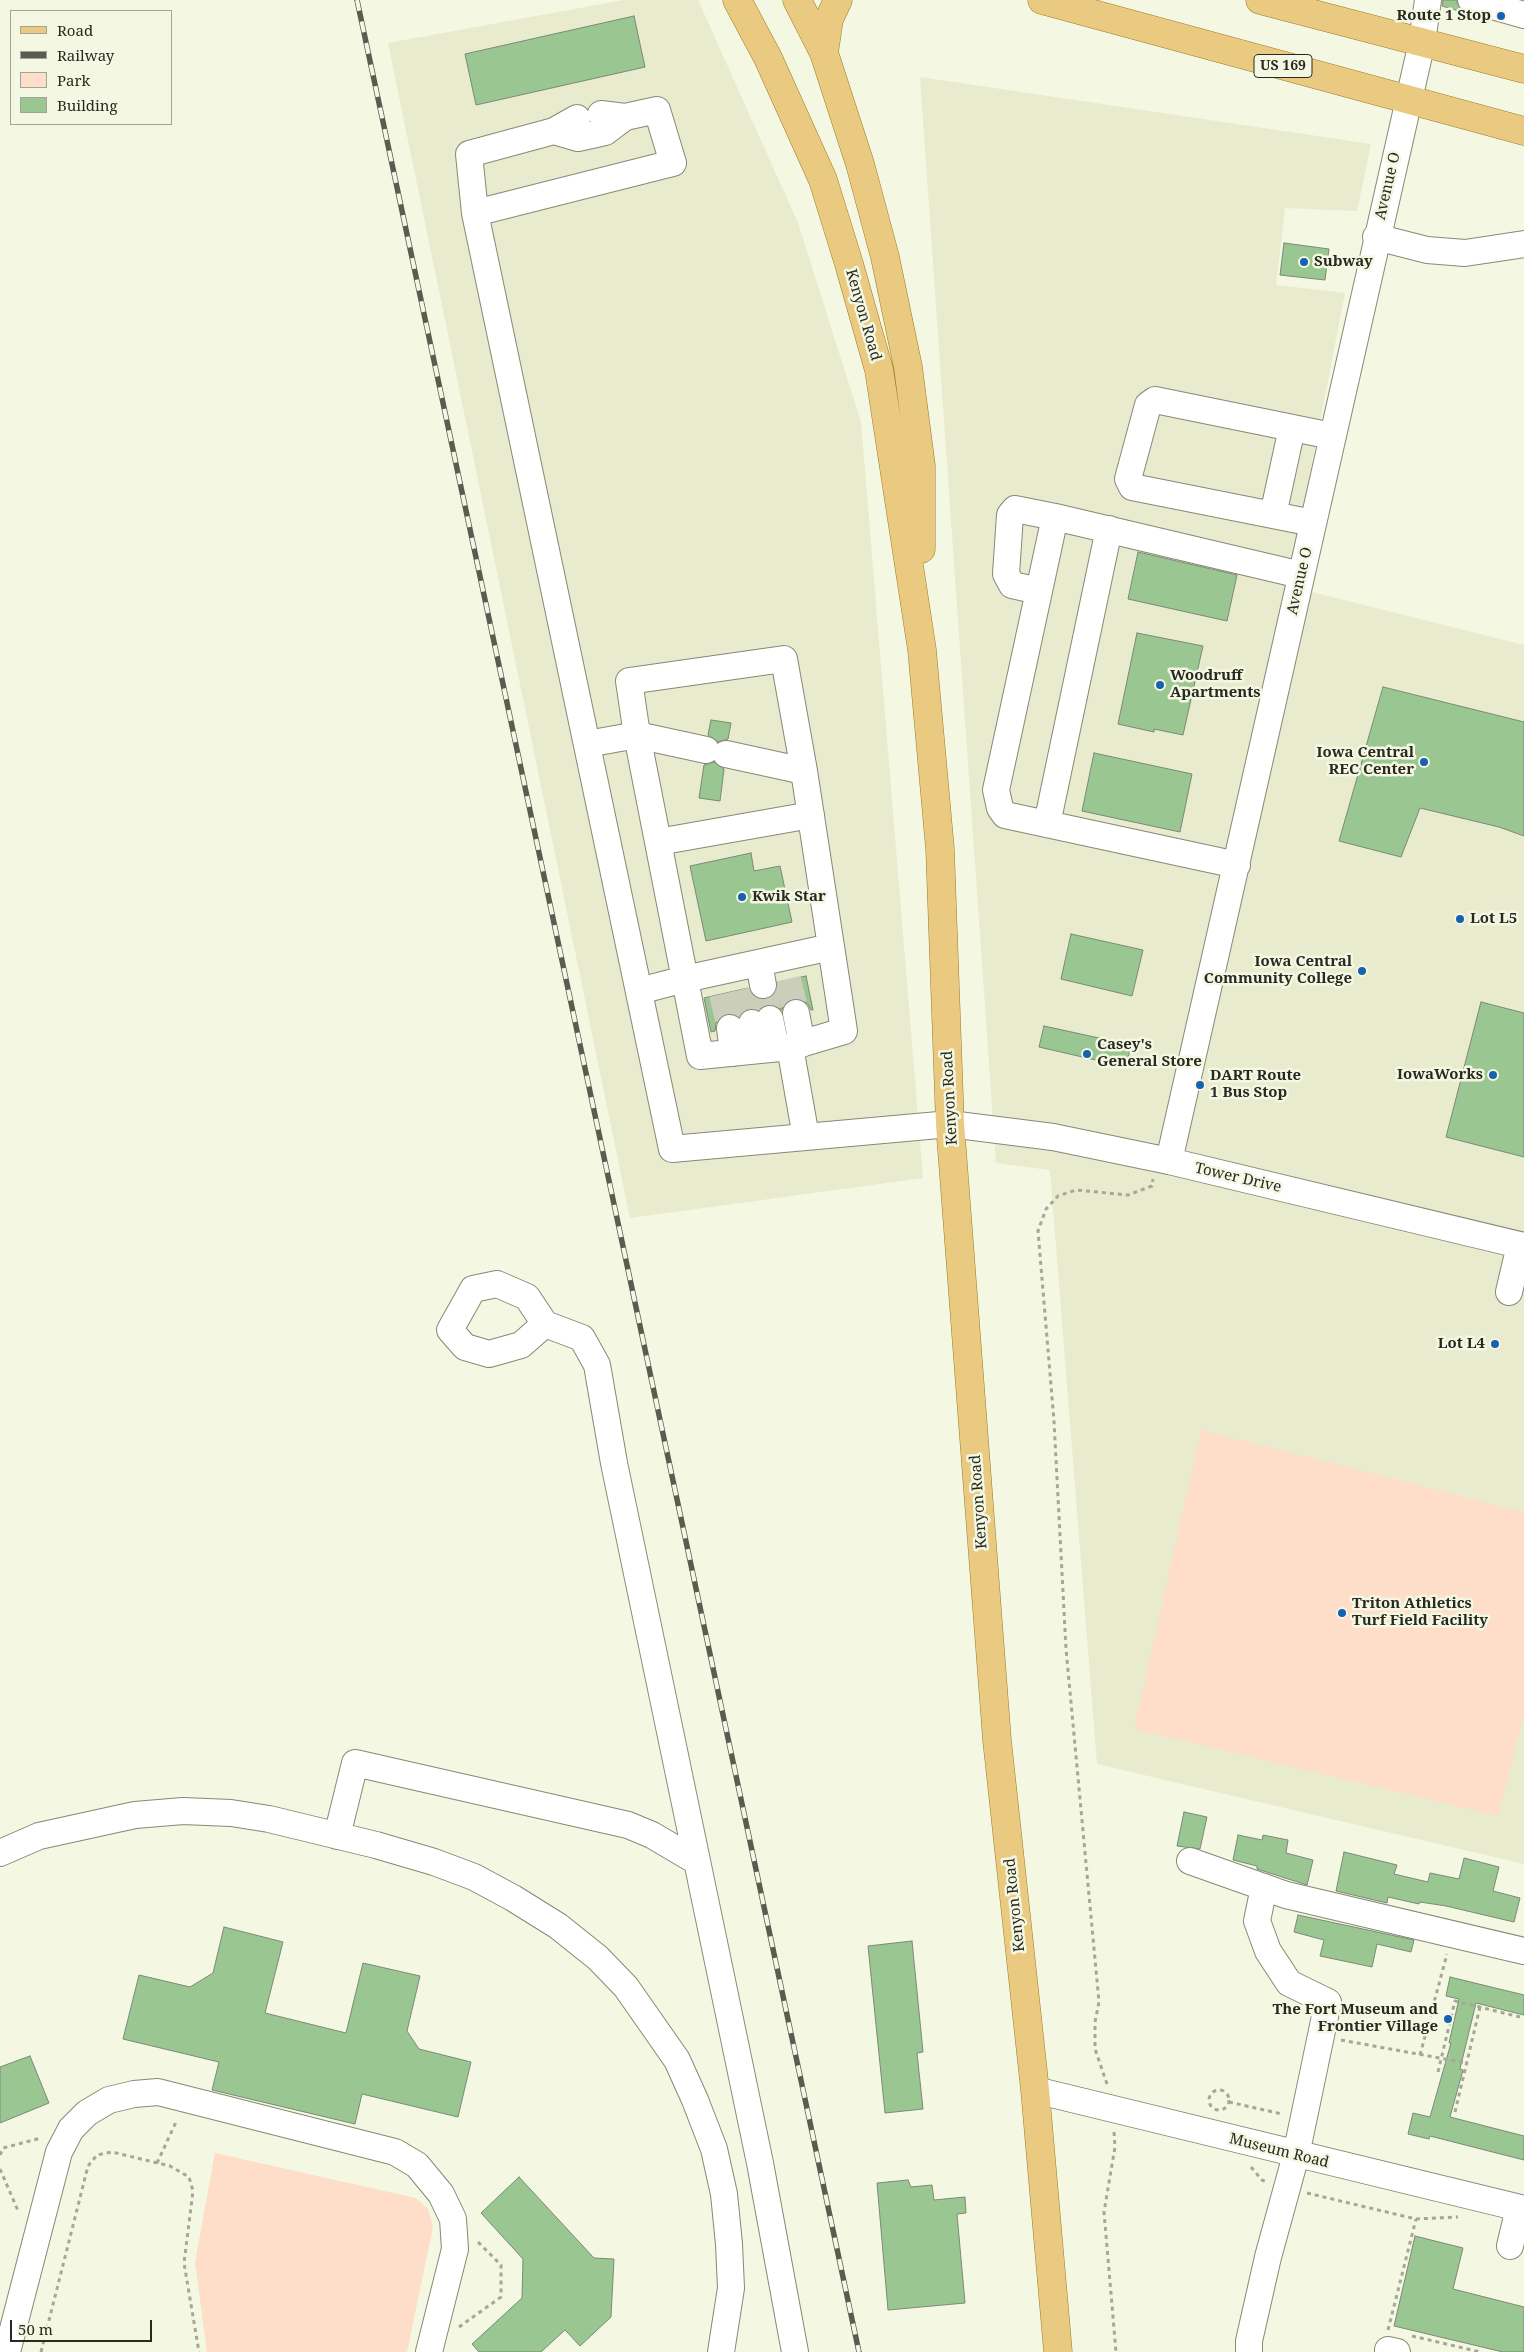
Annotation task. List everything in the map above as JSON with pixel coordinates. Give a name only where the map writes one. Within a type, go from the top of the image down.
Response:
[{"type":"main road","name":"Kenyon Road","points":[[737,0],[768,58],[824,180],[852,274],[879,370],[922,650],[940,848],[950,1124],[997,1740],[1035,2090],[1058,2352]]},
{"type":"main road","name":"Kenyon Road","points":[[797,0],[824,53],[860,164],[885,257],[908,367],[921,466],[922,650]]},
{"type":"main road","points":[[824,53],[828,19],[838,0]]},
{"type":"main road","name":"US 169","points":[[1042,0],[1524,131]]},
{"type":"main road","points":[[1260,0],[1524,69]]},
{"type":"street","name":"Avenue O","points":[[1163,1160],[1237,865],[1376,237],[1422,42],[1428,0]]},
{"type":"street","points":[[1471,0],[1524,15]]},
{"type":"street","points":[[475,213],[673,163],[657,110],[601,117],[469,154],[475,213],[639,991],[685,979],[740,978],[786,968],[831,947]]},
{"type":"street","points":[[554,131],[578,138],[605,132],[601,117]]},
{"type":"street","points":[[1376,237],[1427,250],[1465,254],[1524,244]]},
{"type":"street","points":[[1313,523],[1132,487],[1128,479],[1148,406],[1155,400],[1332,436]]},
{"type":"street","points":[[1273,515],[1292,428]]},
{"type":"street","points":[[1039,591],[1012,585],[1006,574],[1010,515],[1015,509],[1109,529],[1301,575]]},
{"type":"street","points":[[1055,517],[996,790],[1000,808],[1005,815],[1237,865]]},
{"type":"street","points":[[1047,824],[1109,529]]},
{"type":"street","points":[[784,659],[804,771],[844,1032],[764,1039],[700,1056],[629,681],[784,659]]},
{"type":"street","points":[[587,744],[638,735],[804,771]]},
{"type":"street","points":[[658,842],[811,815]]},
{"type":"street","name":"Tower Drive","points":[[639,991],[672,1149],[950,1124],[1053,1137],[1163,1160],[1522,1246]]},
{"type":"street","points":[[764,1039],[796,1014]]},
{"type":"street","points":[[764,1039],[806,1137]]},
{"type":"street","points":[[1509,1292],[1522,1246]]},
{"type":"street","points":[[545,1324],[582,1338],[597,1365],[614,1463],[760,2163],[796,2352]]},
{"type":"street","points":[[337,1836],[355,1762],[628,1825],[652,1835],[696,1861]]},
{"type":"street","points":[[0,1853],[38,1836],[90,1823],[135,1815],[183,1811],[231,1813],[269,1819],[401,1852],[474,1876],[558,1926],[598,1958],[626,1987],[677,2060],[714,2149],[724,2194],[731,2288],[721,2352]]},
{"type":"street","points":[[1190,1862],[1286,1895],[1524,1951]]},
{"type":"street","points":[[1249,2352],[1249,2340],[1268,2257],[1296,2155],[1328,2002],[1289,1983],[1268,1951],[1257,1921],[1264,1887]]},
{"type":"street","name":"Museum Road","points":[[1035,2090],[1296,2155],[1522,2208]]},
{"type":"street","points":[[7,2352],[59,2152],[71,2130],[87,2113],[109,2100],[134,2094],[158,2092],[395,2152],[417,2165],[441,2194],[453,2219],[455,2249],[429,2350]]},
{"type":"street","points":[[1510,2246],[1522,2208]]},
{"type":"path","points":[[1116,2352],[1104,2212],[1115,2148],[1114,2110],[1095,2049],[1095,2022],[1099,2002],[1066,1649],[1054,1422],[1038,1231],[1046,1209],[1058,1196],[1076,1190],[1128,1195],[1152,1186],[1163,1160]]},
{"type":"path","points":[[1420,2055],[1453,1934]]},
{"type":"path","points":[[1438,2072],[1455,2001],[1524,2018]]},
{"type":"path","points":[[1455,2112],[1480,2007]]},
{"type":"path","points":[[1321,2036],[1467,2063]]},
{"type":"path","points":[[1223,2090],[1228,2094],[1229,2102],[1224,2109],[1217,2110],[1212,2107],[1209,2098],[1213,2092],[1223,2090]]},
{"type":"path","points":[[157,2162],[186,2099]]},
{"type":"path","points":[[1229,2102],[1304,2119]]},
{"type":"path","points":[[0,2155],[3,2148],[71,2130]]},
{"type":"path","points":[[41,2352],[88,2166],[97,2155],[112,2152],[170,2166],[189,2177],[193,2191],[184,2263],[199,2352]]},
{"type":"path","points":[[0,2169],[34,2248]]},
{"type":"path","points":[[429,2350],[501,2297],[501,2264],[453,2219]]},
{"type":"path","points":[[1416,2219],[1388,2331],[1397,2342],[1480,2352]]},
{"type":"shaded area","points":[[624,0],[698,0],[798,223],[861,422],[923,1178],[630,1218],[388,43]]},
{"type":"shaded area","name":"Iowa Central Community College","points":[[920,77],[1371,144],[1357,211],[1285,208],[1276,285],[1345,293],[1288,586],[1524,645],[1524,1864],[1097,1764],[1050,1170],[996,1163]]},
{"type":"green space","name":"Triton Athletics Turf Field Facility","points":[[1201,1430],[1524,1512],[1524,1715],[1498,1816],[1134,1729]]},
{"type":"green space","points":[[215,2153],[416,2198],[428,2209],[433,2227],[407,2352],[207,2352],[195,2262]]},
{"type":"building","points":[[1443,0],[1456,0],[1462,12],[1442,6]]},
{"type":"building","points":[[634,16],[645,67],[476,105],[465,54]]},
{"type":"building","name":"Subway","points":[[1284,243],[1329,249],[1325,280],[1280,275]]},
{"type":"building","points":[[1138,552],[1237,575],[1227,621],[1128,599]]},
{"type":"building","points":[[1137,633],[1203,646],[1183,735],[1154,729],[1154,732],[1118,724]]},
{"type":"building","name":"Iowa Central REC Center","points":[[1383,687],[1524,722],[1524,836],[1499,827],[1420,808],[1401,857],[1339,841]]},
{"type":"building","points":[[711,720],[731,723],[728,739],[718,742],[708,735]]},
{"type":"building","points":[[1094,753],[1192,774],[1180,832],[1082,811]]},
{"type":"building","points":[[714,762],[724,769],[720,801],[699,798],[704,765]]},
{"type":"building","name":"Kwik Star","points":[[751,853],[754,871],[780,866],[792,922],[706,941],[690,866]]},
{"type":"building","points":[[1071,934],[1143,950],[1132,996],[1061,979]]},
{"type":"building","points":[[806,976],[813,1010],[801,999],[793,998],[786,1002],[782,1010],[775,1005],[767,1004],[759,1010],[748,1009],[739,1016],[729,1013],[721,1016],[716,1023],[715,1031],[711,1032],[704,998],[748,988],[752,995],[758,999],[766,1000],[773,996],[777,990],[778,982]]},
{"type":"building","name":"IowaWorks","points":[[1481,1002],[1524,1013],[1524,1157],[1446,1137]]},
{"type":"building","points":[[1044,1026],[1131,1045],[1126,1067],[1039,1047]]},
{"type":"building","points":[[1184,1812],[1207,1817],[1200,1849],[1177,1846]]},
{"type":"building","points":[[1238,1835],[1262,1840],[1263,1835],[1288,1840],[1286,1853],[1313,1860],[1307,1885],[1257,1869],[1257,1866],[1233,1860]]},
{"type":"building","points":[[1344,1852],[1397,1865],[1394,1874],[1428,1882],[1430,1873],[1459,1879],[1464,1858],[1499,1867],[1493,1891],[1520,1898],[1514,1922],[1446,1906],[1420,1902],[1419,1904],[1388,1897],[1387,1903],[1336,1891]]},
{"type":"building","points":[[1298,1915],[1414,1940],[1411,1952],[1377,1944],[1372,1967],[1320,1956],[1324,1940],[1294,1932]]},
{"type":"building","points":[[224,1927],[283,1942],[265,2013],[346,2033],[363,1963],[420,1976],[407,2031],[419,2049],[471,2062],[458,2117],[362,2094],[355,2124],[212,2090],[219,2062],[123,2039],[139,1975],[190,1987],[213,1973]]},
{"type":"building","points":[[912,1941],[923,2052],[917,2053],[923,2109],[885,2113],[868,1946]]},
{"type":"building","points":[[1450,1977],[1524,1995],[1524,2015],[1476,2003],[1460,2069],[1463,2070],[1450,2117],[1524,2136],[1524,2160],[1430,2136],[1429,2139],[1408,2134],[1413,2113],[1430,2117],[1451,2043],[1449,2043],[1459,1999],[1446,1996]]},
{"type":"building","points":[[30,2056],[49,2103],[0,2123],[0,2067]]},
{"type":"building","points":[[519,2177],[594,2258],[614,2259],[611,2317],[580,2346],[565,2330],[541,2352],[479,2352],[472,2344],[522,2298],[523,2259],[481,2213]]},
{"type":"building","points":[[908,2180],[911,2187],[932,2185],[934,2200],[965,2197],[966,2213],[957,2214],[965,2303],[888,2310],[877,2183]]},
{"type":"building","points":[[1415,2236],[1463,2248],[1453,2289],[1524,2307],[1524,2352],[1503,2352],[1394,2326]]},
{"type":"tunnel","points":[[788,979],[796,1013]]},
{"type":"tunnel","points":[[763,985],[770,1019]]},
{"type":"tunnel","points":[[743,989],[752,1023]]},
{"type":"tunnel","points":[[722,994],[730,1028]]},
{"type":"railway","points":[[357,0],[859,2352]]},
{"type":"place","name":"Route 1 Stop","points":[[1501,16]]},
{"type":"place","name":"Subway","points":[[1304,262]]},
{"type":"place","name":"Woodruff Apartments","points":[[1160,685]]},
{"type":"place","name":"Iowa Central REC Center","points":[[1424,762]]},
{"type":"place","name":"Kwik Star","points":[[742,897]]},
{"type":"place","name":"Lot L5","points":[[1460,919]]},
{"type":"place","name":"Iowa Central Community College","points":[[1362,971]]},
{"type":"place","name":"Casey's General Store","points":[[1087,1054]]},
{"type":"place","name":"IowaWorks","points":[[1493,1075]]},
{"type":"place","name":"DART Route 1 Bus Stop","points":[[1200,1085]]},
{"type":"place","name":"Lot L4","points":[[1495,1344]]},
{"type":"place","name":"Triton Athletics Turf Field Facility","points":[[1342,1613]]},
{"type":"place","name":"The Fort Museum and Frontier Village","points":[[1448,2019]]}]
